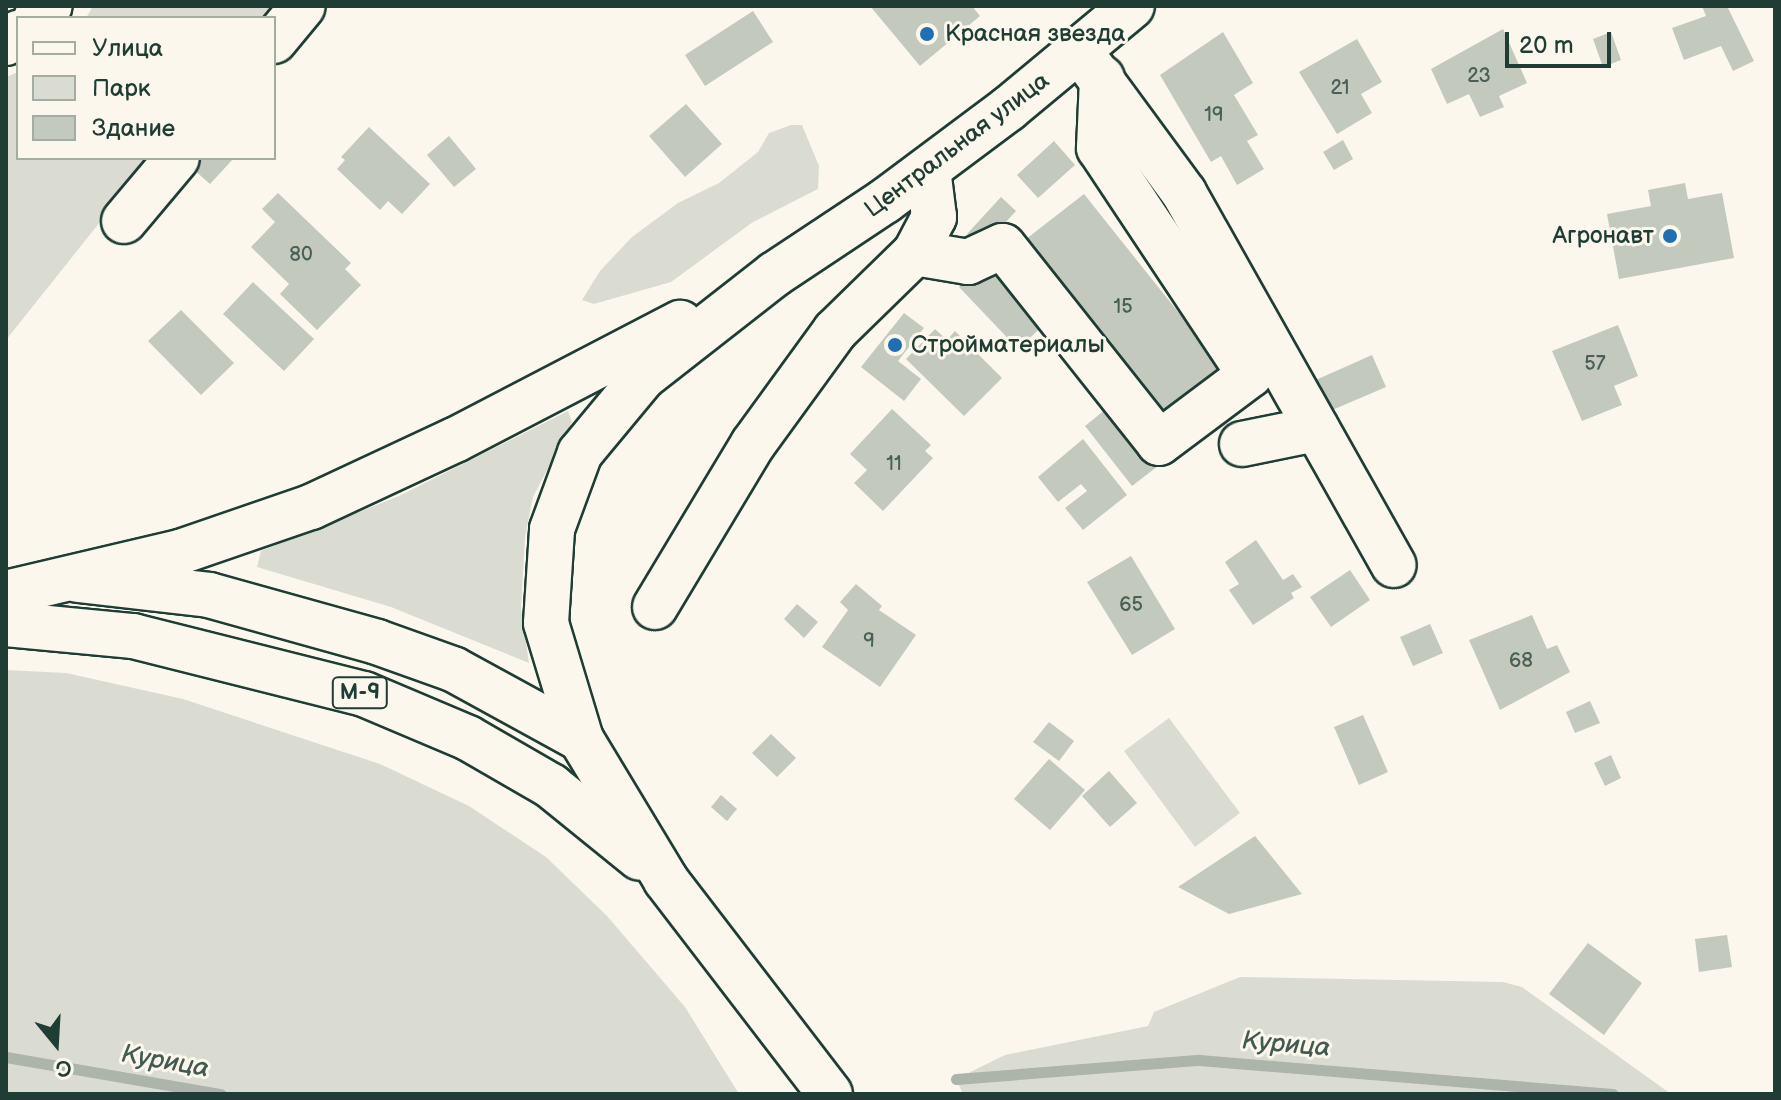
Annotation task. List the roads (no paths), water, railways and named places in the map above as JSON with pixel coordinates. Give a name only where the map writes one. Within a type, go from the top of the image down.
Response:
[{"type":"main road","points":[[276,39],[303,6]]},
{"type":"main road","name":"Центральная улица","points":[[775,274],[928,169],[1090,65],[1132,6]]},
{"type":"main road","points":[[915,253],[968,262],[1003,246],[1159,443],[1250,375],[1099,148],[1090,65]]},
{"type":"main road","points":[[1090,65],[1184,193],[1394,565]]},
{"type":"main road","points":[[124,221],[175,160]]},
{"type":"main road","points":[[655,607],[753,444],[826,343],[915,253],[934,217],[928,169]]},
{"type":"main road","points":[[6,593],[180,552],[311,507],[557,387],[775,274]]},
{"type":"main road","name":"М-9","points":[[775,274],[643,377],[580,453],[552,529],[546,623],[581,739],[666,880],[758,995],[818,1085]]},
{"type":"main road","points":[[1242,444],[1316,429]]},
{"type":"main road","points":[[70,580],[209,595],[377,642],[453,669],[581,739]]},
{"type":"main road","name":"М-9","points":[[6,624],[133,636],[364,694],[468,738],[551,786],[666,880]]},
{"type":"waterway","name":"Курица","points":[[6,1057],[221,1094]]},
{"type":"waterway","name":"Курица","points":[[956,1079],[1199,1060],[1613,1094]]},
{"type":"place","name":"Красная звезда","points":[[927,34]]},
{"type":"place","name":"Агронавт","points":[[1670,236]]},
{"type":"place","name":"Стройматериалы","points":[[895,345]]}]
